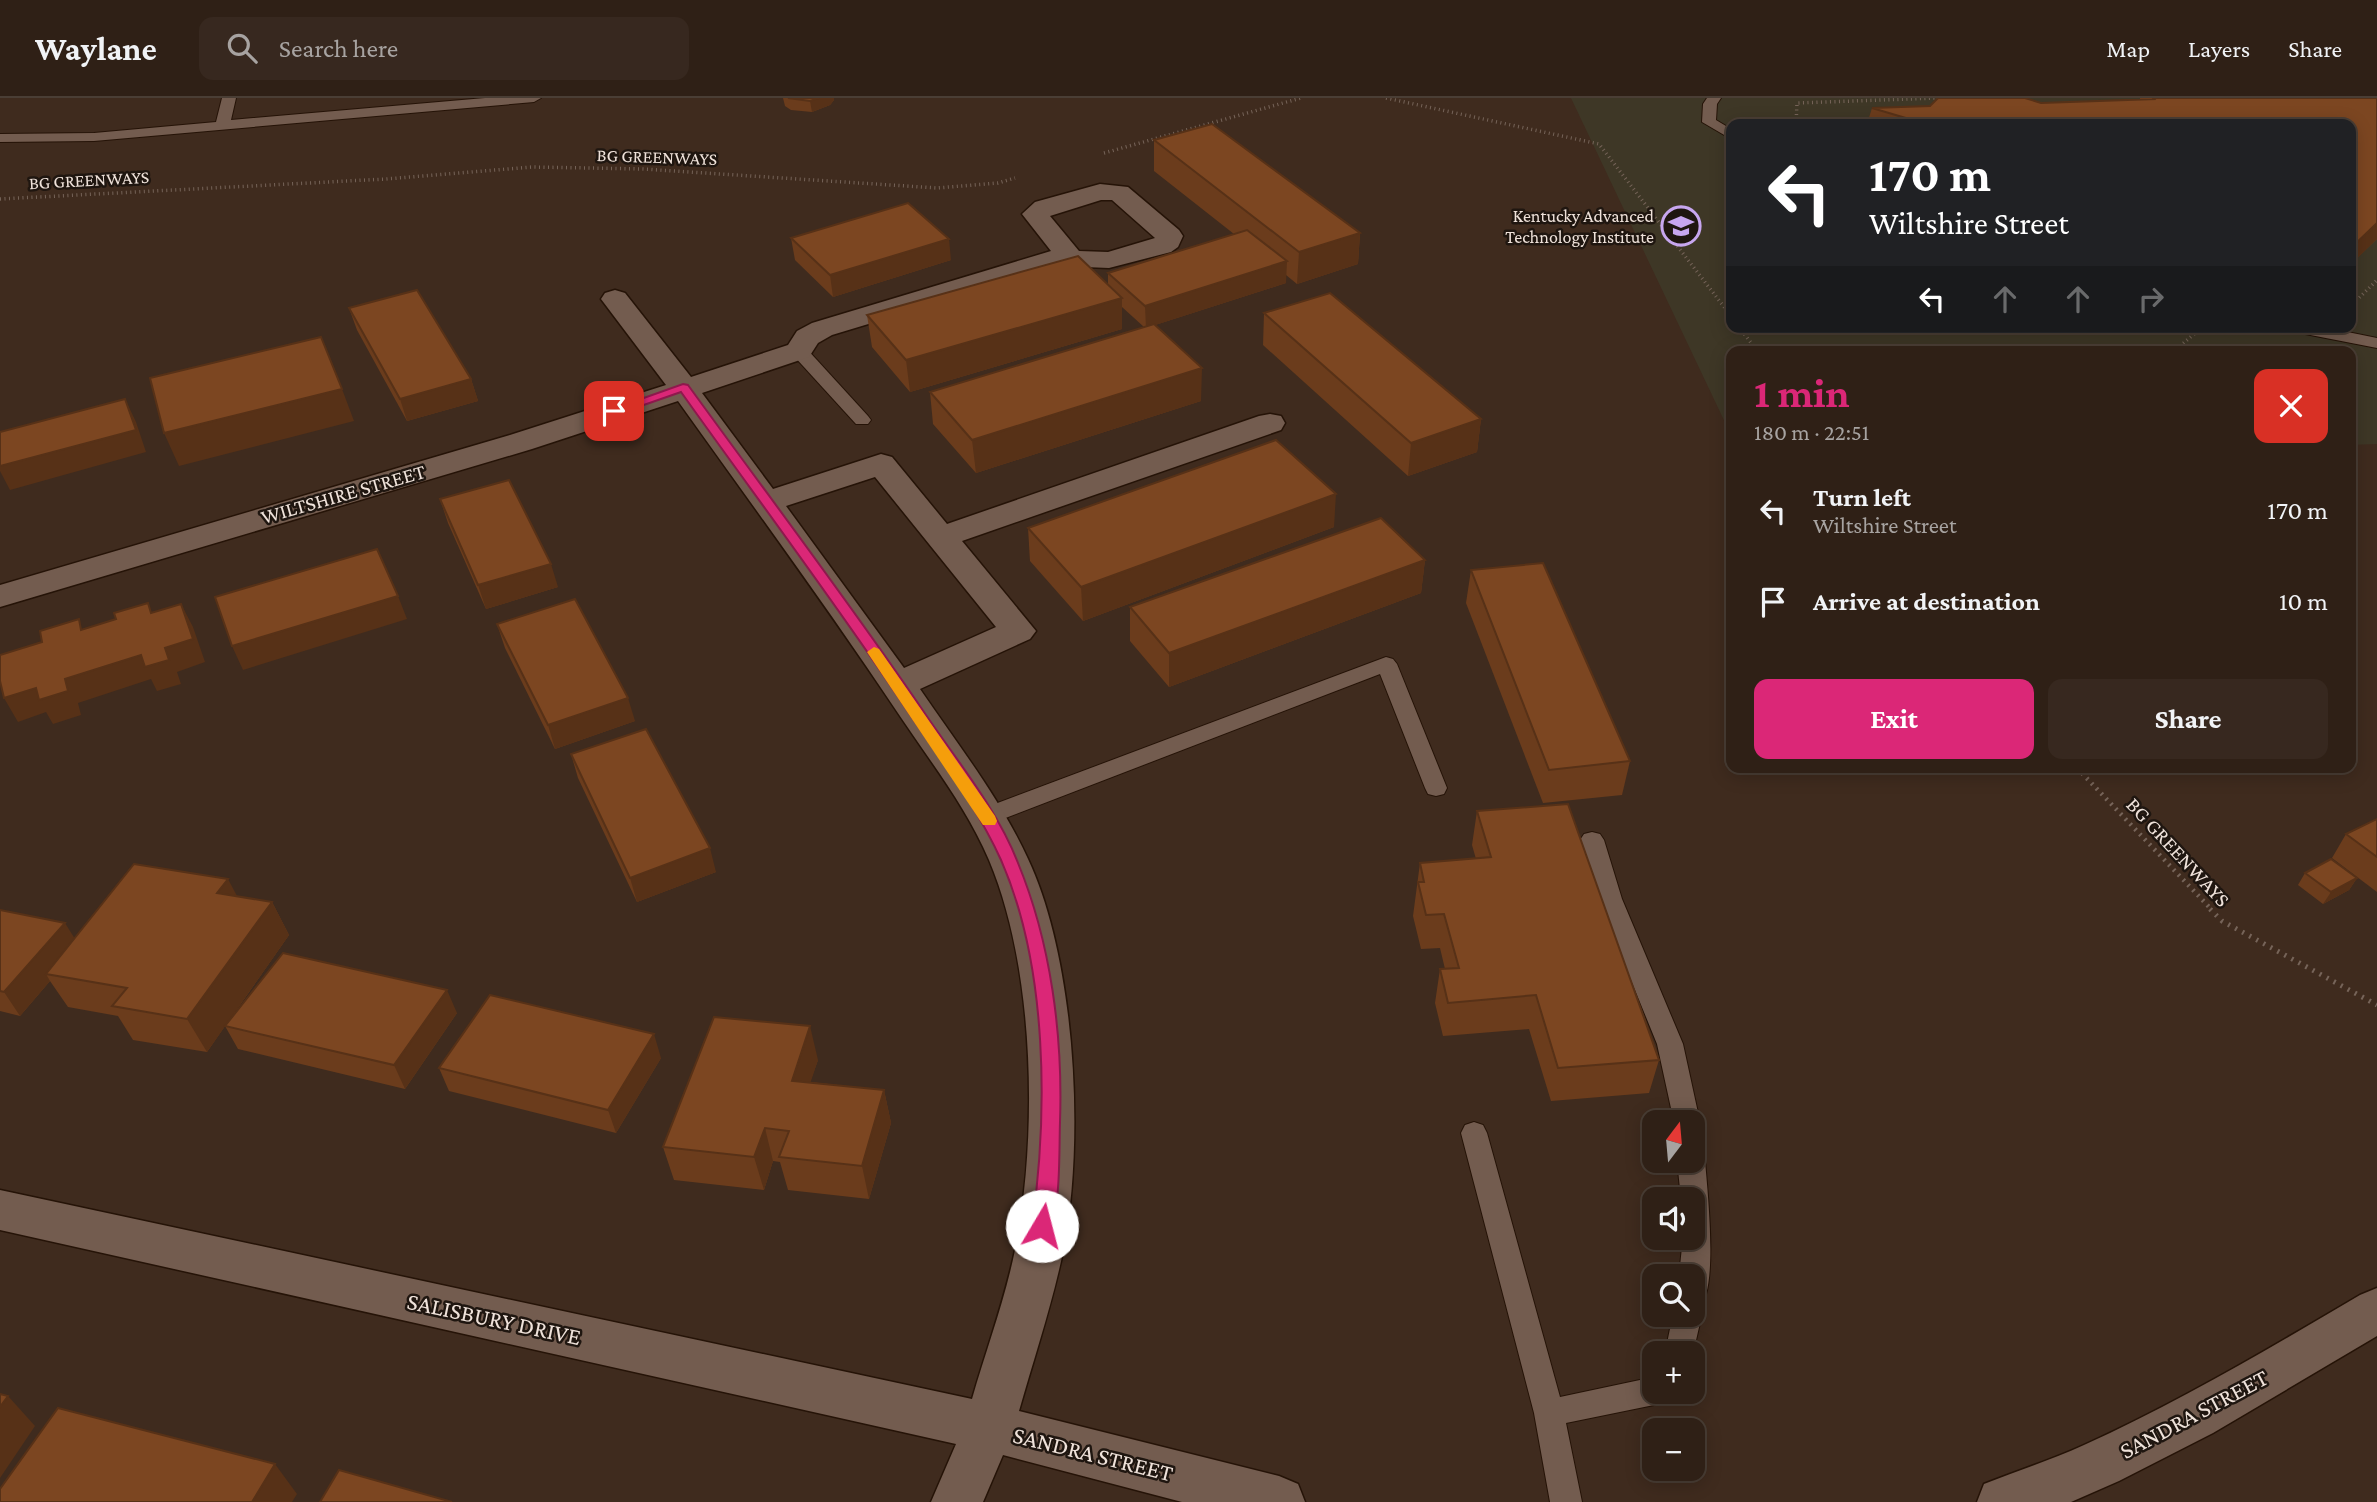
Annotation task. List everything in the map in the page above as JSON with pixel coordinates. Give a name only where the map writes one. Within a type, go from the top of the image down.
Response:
[{"type":"street","points":[[799,351],[807,337],[822,329],[1058,258],[1071,258]]},
{"type":"street","points":[[615,299],[683,387],[898,685],[987,816],[1010,862],[1028,918],[1041,976],[1049,1038],[1052,1105],[1049,1177],[1039,1251],[989,1427],[957,1502]]},
{"type":"street","name":"WILTSHIRE STREET","points":[[0,596],[521,442],[799,351]]},
{"type":"street","points":[[941,537],[1270,423]]},
{"type":"street","points":[[766,502],[880,464],[1018,631],[898,685]]},
{"type":"street","name":"SALISBURY DRIVE","points":[[0,1210],[989,1427]]},
{"type":"street","name":"SANDRA STREET","points":[[2003,1502],[2056,1484],[2154,1439],[2249,1387],[2377,1310]]},
{"type":"street","name":"SANDRA STREET","points":[[989,1427],[1279,1502]]},
{"type":"lane","points":[[222,126],[229,98]]},
{"type":"lane","points":[[317,117],[322,98]]},
{"type":"lane","points":[[0,138],[94,137],[534,98]]},
{"type":"lane","points":[[1714,98],[1710,104],[1709,122],[1726,132]]},
{"type":"lane","points":[[2326,333],[2377,343]]},
{"type":"lane","points":[[799,351],[862,420]]},
{"type":"lane","points":[[987,816],[1386,664],[1436,788]]},
{"type":"lane","points":[[1592,840],[1610,899],[1670,1044],[1684,1110]]},
{"type":"lane","points":[[1474,1133],[1549,1413],[1566,1502]]},
{"type":"lane","points":[[1692,1173],[1697,1231],[1694,1264]]},
{"type":"lane","points":[[1549,1413],[1642,1394]]},
{"type":"path","points":[[1103,153],[1301,98]]},
{"type":"path","points":[[1386,98],[1599,144],[1726,309]]},
{"type":"path","points":[[1796,119],[1797,103],[1937,98]]},
{"type":"path","name":"BG GREENWAYS","points":[[0,199],[386,179],[532,167],[643,169],[937,188],[998,183],[1025,176]]},
{"type":"path","points":[[2356,302],[2377,280]]},
{"type":"path","points":[[2180,346],[2195,333]]},
{"type":"path","name":"BG GREENWAYS","points":[[2082,773],[2222,921],[2377,1005]]},
{"type":"shaded area","name":"Kentucky Advanced Technology Institute","points":[[1571,98],[2377,98],[2377,444],[2356,445],[2356,346],[1726,346],[1726,424]]},
{"type":"building","points":[[788,98],[819,98],[810,101]]},
{"type":"building","points":[[1938,98],[2025,98],[2041,103],[2153,98],[2377,98],[2377,223],[2356,243],[2356,119],[1909,119],[1872,108],[1930,106]]},
{"type":"building","points":[[1212,124],[1360,233],[1299,252],[1154,140]]},
{"type":"building","points":[[908,203],[949,239],[830,275],[791,238]]},
{"type":"building","points":[[1247,230],[1287,261],[1145,306],[1108,273]]},
{"type":"building","points":[[1078,256],[1122,298],[906,360],[867,315]]},
{"type":"building","points":[[417,290],[471,379],[400,399],[349,308]]},
{"type":"building","points":[[1330,293],[1481,419],[1411,443],[1264,313]]},
{"type":"building","points":[[1154,324],[1202,368],[972,440],[930,392]]},
{"type":"building","points":[[321,337],[342,389],[164,433],[150,378]]},
{"type":"building","points":[[125,399],[136,430],[0,466],[0,432]]},
{"type":"building","points":[[1276,440],[1336,494],[1081,587],[1028,528]]},
{"type":"building","points":[[509,480],[551,564],[478,585],[440,499]]},
{"type":"building","points":[[1381,518],[1425,560],[1169,653],[1130,607]]},
{"type":"building","points":[[377,549],[398,596],[232,646],[215,597]]},
{"type":"building","points":[[1543,563],[1630,761],[1549,770],[1471,570]]},
{"type":"building","points":[[575,599],[628,698],[548,725],[497,624]]},
{"type":"building","points":[[148,603],[151,613],[181,604],[193,639],[165,648],[169,660],[145,667],[141,655],[65,679],[68,691],[39,700],[36,688],[4,698],[0,681],[0,655],[42,642],[40,631],[79,619],[81,630],[116,619],[114,613]]},
{"type":"building","points":[[646,729],[710,848],[630,878],[571,754]]},
{"type":"building","points":[[1568,804],[1659,1060],[1558,1068],[1536,995],[1448,1003],[1440,969],[1459,968],[1444,914],[1426,915],[1418,882],[1424,882],[1420,863],[1491,857],[1477,811]]},
{"type":"building","points":[[2377,819],[2377,857],[2346,834]]},
{"type":"building","points":[[2331,859],[2357,878],[2331,892],[2305,873]]},
{"type":"building","points":[[134,864],[228,879],[217,893],[272,902],[187,1019],[112,1006],[127,988],[46,974]]},
{"type":"building","points":[[0,910],[65,923],[4,992],[0,991]]},
{"type":"building","points":[[283,953],[447,990],[394,1065],[225,1026]]},
{"type":"building","points":[[490,995],[654,1034],[608,1110],[439,1068]]},
{"type":"building","points":[[714,1017],[810,1026],[792,1081],[884,1090],[862,1166],[779,1157],[789,1131],[765,1128],[754,1157],[663,1147]]},
{"type":"building","points":[[0,1394],[8,1396],[0,1407]]},
{"type":"building","points":[[58,1408],[275,1464],[252,1502],[0,1502],[0,1489]]},
{"type":"building","points":[[339,1470],[452,1502],[320,1502]]},
{"type":"slow traffic","points":[[874,652],[989,821]]},
{"type":"place","name":"Kentucky Advanced Technology Institute","points":[[1681,226]]},
{"type":"route","points":[[614,411],[683,387],[898,685],[987,816],[1010,862],[1028,918],[1041,976],[1049,1038],[1052,1105],[1049,1177],[1042,1226]]}]
